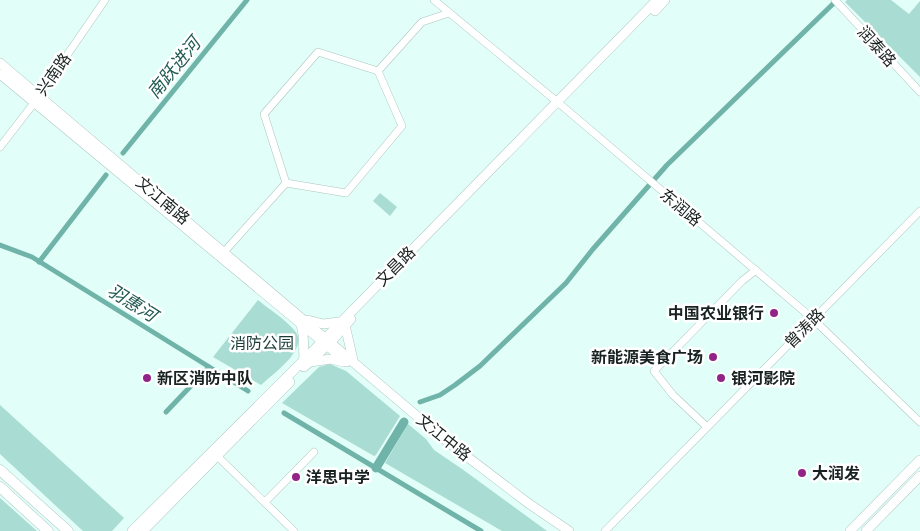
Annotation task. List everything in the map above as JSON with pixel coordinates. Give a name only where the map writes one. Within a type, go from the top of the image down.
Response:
[{"type":"highway","points":[[0,470],[68,531]]},
{"type":"highway","points":[[0,487],[48,531]]},
{"type":"main road","name":"文昌路","points":[[560,104],[657,0]]},
{"type":"main road","name":"文昌路","points":[[132,531],[307,361],[665,0]]},
{"type":"main road","name":"文江南路","points":[[0,63],[36,99],[326,341]]},
{"type":"main road","name":"文江南路","points":[[0,74],[36,99],[224,252],[302,322]]},
{"type":"main road","points":[[302,322],[342,324],[350,361],[307,361],[303,345],[305,336],[302,322]]},
{"type":"main road","name":"文江中路","points":[[326,341],[444,439],[528,503],[569,531]]},
{"type":"main road","name":"文江中路","points":[[350,361],[449,448],[561,531]]},
{"type":"main road","name":"文昌路","points":[[142,531],[214,453]]},
{"type":"main road","points":[[850,531],[920,460]]},
{"type":"main road","points":[[866,531],[920,476]]},
{"type":"street","name":"兴南路","points":[[0,147],[105,0]]},
{"type":"street","name":"东润路","points":[[434,0],[756,270],[812,319],[920,422]]},
{"type":"street","name":"润泰路","points":[[835,0],[898,71],[920,92]]},
{"type":"street","points":[[378,71],[422,22],[449,13]]},
{"type":"street","points":[[318,52],[378,71],[402,126],[346,193],[286,183],[264,114],[318,52]]},
{"type":"street","points":[[224,252],[286,183]]},
{"type":"street","name":"曾涛路","points":[[605,531],[920,211]]},
{"type":"street","points":[[707,427],[673,395],[654,371],[742,281],[756,270]]},
{"type":"street","points":[[265,502],[314,452]]},
{"type":"street","points":[[214,453],[294,531]]},
{"type":"green space","points":[[847,0],[891,0],[909,14],[920,1],[920,77],[845,2]]},
{"type":"green space","points":[[380,193],[397,207],[390,216],[373,201]]},
{"type":"green space","name":"消防公园","points":[[258,300],[287,322],[298,338],[298,345],[294,353],[281,368],[261,385],[213,357]]},
{"type":"green space","points":[[330,364],[346,371],[400,416],[374,456],[282,403],[319,367]]},
{"type":"green space","points":[[0,405],[124,518],[112,531],[83,531],[0,454]]},
{"type":"green space","points":[[408,424],[426,439],[434,450],[547,531],[502,531],[385,463]]},
{"type":"green space","points":[[0,498],[37,531],[0,531]]},
{"type":"waterway","name":"南跃进河","points":[[123,153],[247,0]]},
{"type":"waterway","points":[[420,402],[440,395],[480,366],[566,283],[593,249],[667,165],[837,0]]},
{"type":"waterway","name":"南跃进河","points":[[39,262],[106,175]]},
{"type":"waterway","name":"羽惠河","points":[[0,245],[32,257],[248,391]]},
{"type":"waterway","points":[[166,412],[209,367]]},
{"type":"waterway","name":"羽惠河","points":[[284,413],[481,531]]},
{"type":"waterway","points":[[376,468],[404,422]]},
{"type":"place","name":"中国农业银行","points":[[774,313]]},
{"type":"place","name":"新能源美食广场","points":[[713,357]]},
{"type":"place","name":"新区消防中队","points":[[147,378]]},
{"type":"place","name":"银河影院","points":[[721,378]]},
{"type":"place","name":"大润发","points":[[802,473]]},
{"type":"place","name":"洋思中学","points":[[296,477]]}]
